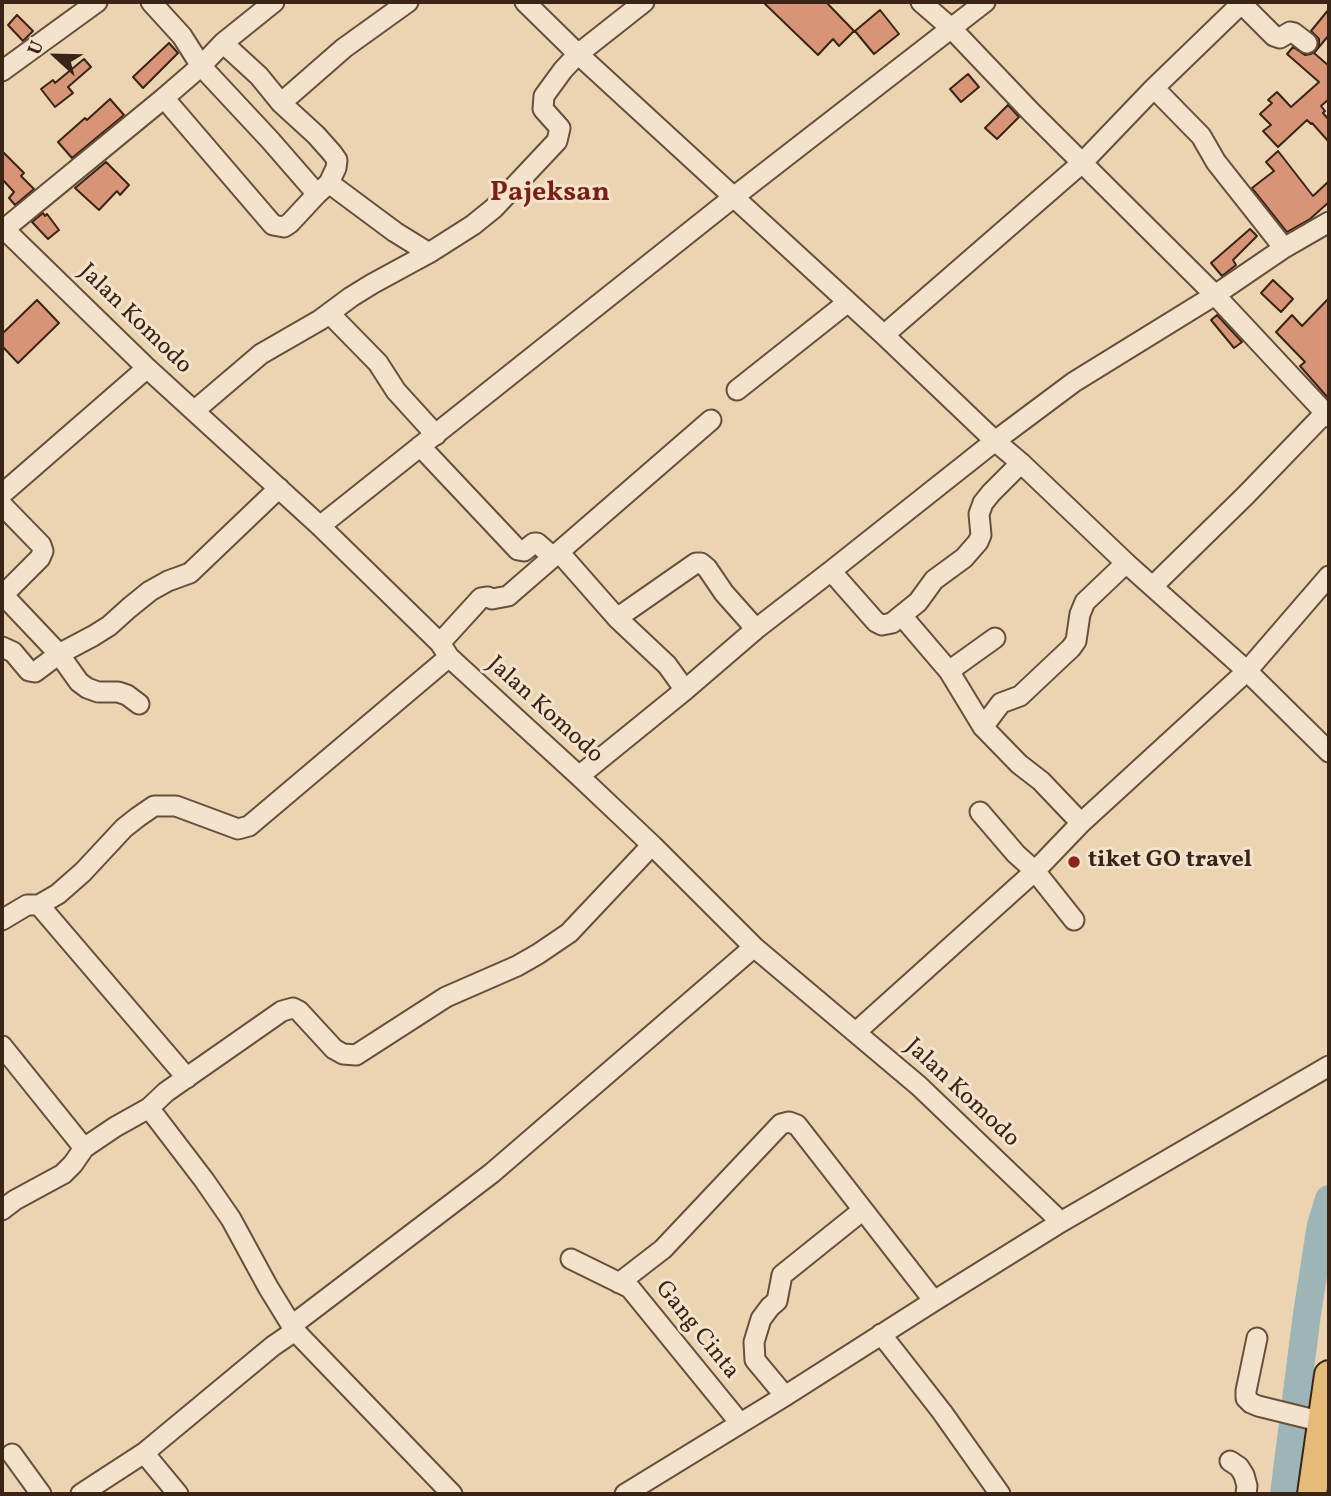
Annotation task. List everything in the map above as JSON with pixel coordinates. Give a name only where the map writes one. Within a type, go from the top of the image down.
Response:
[{"type":"highway","points":[[1312,1494],[1314,1420],[1329,1375]]},
{"type":"street","points":[[2,71],[97,2]]},
{"type":"street","points":[[151,2],[181,36],[201,66],[270,140],[323,189],[429,253]]},
{"type":"street","points":[[2,229],[164,98],[223,43],[274,2]]},
{"type":"street","points":[[281,103],[344,48],[408,2]]},
{"type":"street","points":[[525,2],[1126,563],[1247,671],[1329,752]]},
{"type":"street","points":[[194,411],[261,354],[330,314],[361,291],[429,253],[494,208],[557,141],[560,128],[543,109],[544,96],[578,54],[644,2]]},
{"type":"street","points":[[921,2],[951,28],[1032,113],[1215,295],[1327,415],[1153,586]]},
{"type":"street","points":[[320,526],[734,196],[985,2]]},
{"type":"street","points":[[884,335],[1083,162],[1154,88],[1242,3],[1274,36],[1280,37],[1290,32],[1307,43]]},
{"type":"street","points":[[164,98],[273,225],[284,227],[290,223],[323,189],[336,168],[337,160],[316,135],[281,103],[259,76],[223,43]]},
{"type":"street","points":[[1154,88],[1201,136],[1216,162],[1284,248]]},
{"type":"street","points":[[579,775],[756,629],[1074,382],[1329,222]]},
{"type":"street","name":"Jalan Komodo","points":[[2,229],[147,368],[320,526],[444,650],[579,775],[754,947],[919,1086],[1061,1222]]},
{"type":"street","points":[[737,390],[848,302]]},
{"type":"street","points":[[330,314],[378,363],[428,440],[518,550],[524,551],[537,543],[556,554],[617,618],[667,665],[685,690]]},
{"type":"street","points":[[2,494],[147,368]]},
{"type":"street","points":[[2,920],[27,905],[39,905],[58,894],[75,880],[124,828],[155,806],[176,806],[238,829],[249,826],[444,650],[481,598],[508,596],[711,420]]},
{"type":"street","points":[[831,571],[876,622],[882,625],[892,623],[918,602],[934,580],[964,558],[978,542],[981,535],[979,514],[983,503],[1021,463]]},
{"type":"street","points":[[3,652],[13,652],[35,672],[59,654],[109,626],[150,591],[190,573],[279,488]]},
{"type":"street","points":[[2,505],[41,545],[43,551],[40,558],[7,591],[6,598],[59,654],[79,682],[98,692],[127,695],[139,705]]},
{"type":"street","points":[[617,618],[696,563],[702,563],[756,629]]},
{"type":"street","points":[[983,727],[1001,703],[1020,696],[1071,648],[1076,640],[1085,602],[1126,563]]},
{"type":"street","points":[[856,1032],[1035,872],[1080,824],[1247,671],[1329,576]]},
{"type":"street","points":[[902,616],[949,671],[983,727],[1019,764],[1041,781],[1080,824]]},
{"type":"street","points":[[949,671],[995,638]]},
{"type":"street","points":[[980,811],[1074,920]]},
{"type":"street","points":[[2,1210],[63,1174],[84,1148],[149,1108],[166,1092],[288,1008],[299,1011],[334,1049],[350,1055],[364,1052],[446,997],[517,966],[569,933],[652,845]]},
{"type":"street","points":[[39,905],[187,1078]]},
{"type":"street","points":[[81,1494],[144,1453],[293,1329],[492,1173],[754,947]]},
{"type":"street","points":[[2,1046],[84,1148]]},
{"type":"street","points":[[625,1494],[1061,1222],[1324,1074]]},
{"type":"street","points":[[149,1108],[231,1219],[293,1329],[452,1494]]},
{"type":"street","points":[[619,1283],[663,1250],[785,1122],[797,1125],[934,1301]]},
{"type":"street","points":[[785,1396],[755,1360],[754,1342],[761,1319],[777,1301],[782,1275],[863,1210]]},
{"type":"street","name":"Gang Cinta","points":[[570,1259],[630,1288],[740,1423]]},
{"type":"street","points":[[881,1335],[942,1412],[1000,1494]]},
{"type":"street","points":[[1256,1338],[1246,1398],[1251,1404],[1314,1420]]},
{"type":"street","points":[[144,1453],[178,1494]]},
{"type":"street","points":[[12,1454],[41,1494]]},
{"type":"street","points":[[1230,1461],[1244,1475],[1247,1486],[1245,1494]]},
{"type":"building","points":[[763,2],[826,2],[854,31],[839,46],[833,39],[818,55]]},
{"type":"building","points":[[1329,9],[1329,35],[1316,50],[1319,39],[1311,31]]},
{"type":"building","points":[[880,10],[899,34],[874,54],[855,31]]},
{"type":"building","points":[[17,15],[33,31],[23,41],[8,25]]},
{"type":"building","points":[[169,43],[178,53],[143,88],[133,77]]},
{"type":"building","points":[[1293,47],[1305,55],[1315,51],[1329,66],[1329,99],[1321,106],[1329,120],[1329,142],[1307,120],[1278,147],[1263,131],[1271,125],[1260,114],[1272,103],[1268,100],[1277,92],[1291,107],[1319,82],[1287,54]]},
{"type":"building","points":[[84,59],[91,67],[68,87],[73,93],[55,107],[41,89],[53,80],[55,83]]},
{"type":"building","points":[[968,74],[979,87],[961,102],[950,89]]},
{"type":"building","points":[[110,99],[124,115],[72,158],[58,142]]},
{"type":"building","points":[[1008,105],[1019,117],[997,139],[985,128]]},
{"type":"building","points":[[2,151],[24,173],[21,176],[34,189],[15,205],[9,198],[14,192],[2,179]]},
{"type":"building","points":[[1278,151],[1313,196],[1329,181],[1329,202],[1310,219],[1287,232],[1252,188],[1274,171],[1266,162]]},
{"type":"building","points":[[106,162],[129,185],[120,195],[117,191],[99,210],[75,188]]},
{"type":"building","points":[[43,213],[45,216],[47,214],[59,230],[48,239],[32,222]]},
{"type":"building","points":[[1250,229],[1257,236],[1233,260],[1236,265],[1222,276],[1211,263]]},
{"type":"building","points":[[1273,280],[1293,299],[1281,312],[1261,293]]},
{"type":"building","points":[[1329,298],[1329,399],[1300,366],[1305,362],[1276,332],[1292,315],[1302,326]]},
{"type":"building","points":[[37,300],[59,323],[18,363],[2,346],[2,334]]},
{"type":"building","points":[[1217,315],[1242,342],[1234,348],[1211,320]]},
{"type":"waterway","points":[[1284,1494],[1307,1314],[1321,1225],[1329,1199]]},
{"type":"place","name":"tiket GO travel","points":[[1074,862]]},
{"type":"district","name":"Pajeksan","points":[[550,195]]}]
